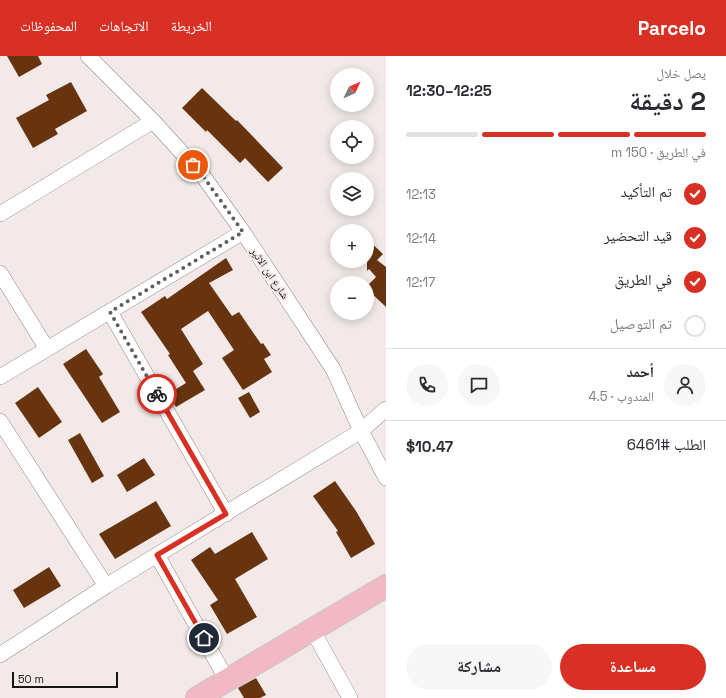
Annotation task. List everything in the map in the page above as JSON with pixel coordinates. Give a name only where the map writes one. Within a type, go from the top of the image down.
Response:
[{"type":"main road","points":[[196,698],[313,631],[386,586]]},
{"type":"street","name":"شارع ابن الاثير","points":[[88,56],[153,121],[203,176],[243,232],[333,369],[361,431],[386,478]]},
{"type":"street","points":[[0,214],[153,121]]},
{"type":"street","points":[[0,377],[243,232]]},
{"type":"street","points":[[0,273],[47,349]]},
{"type":"street","points":[[110,312],[226,514]]},
{"type":"street","points":[[0,655],[106,586],[361,431],[386,409]]},
{"type":"street","points":[[0,421],[106,586]]},
{"type":"street","points":[[157,555],[228,680]]},
{"type":"street","points":[[313,631],[350,698]]},
{"type":"building","points":[[7,56],[38,56],[42,64],[19,77]]},
{"type":"building","points":[[71,82],[87,111],[55,129],[58,134],[33,148],[16,118],[49,100],[46,95]]},
{"type":"building","points":[[202,88],[236,121],[237,120],[283,168],[268,182],[245,158],[240,163],[207,130],[206,132],[182,108]]},
{"type":"building","points":[[374,246],[383,254],[377,260],[386,267],[386,307],[374,296],[374,279],[376,277],[369,269],[367,271],[367,268],[374,268]]},
{"type":"building","points":[[226,258],[233,270],[209,283],[232,316],[239,312],[261,344],[263,343],[271,355],[264,359],[272,372],[243,390],[222,358],[234,350],[208,311],[181,329],[203,364],[193,371],[205,390],[176,407],[168,394],[186,383],[168,355],[170,354],[141,312],[165,296],[167,299]]},
{"type":"building","points":[[86,349],[103,374],[99,377],[120,412],[102,423],[63,364]]},
{"type":"building","points":[[38,387],[62,422],[39,438],[15,403]]},
{"type":"building","points":[[249,392],[260,412],[250,418],[238,398]]},
{"type":"building","points":[[80,433],[104,476],[92,483],[68,440]]},
{"type":"building","points":[[144,458],[155,475],[127,492],[117,475]]},
{"type":"building","points":[[335,481],[356,511],[375,544],[351,558],[336,532],[338,531],[313,496]]},
{"type":"building","points":[[156,501],[171,526],[115,559],[99,534]]},
{"type":"building","points":[[252,532],[268,559],[235,579],[257,617],[227,634],[210,605],[218,600],[191,560],[210,547],[215,554]]},
{"type":"building","points":[[49,567],[61,586],[24,608],[13,590]]},
{"type":"building","points":[[256,678],[266,695],[260,698],[244,698],[238,688]]},
{"type":"way so far","points":[[157,394],[110,312],[243,232],[203,176],[193,165]]},
{"type":"route","points":[[157,394],[226,514],[157,555],[204,638]]}]
